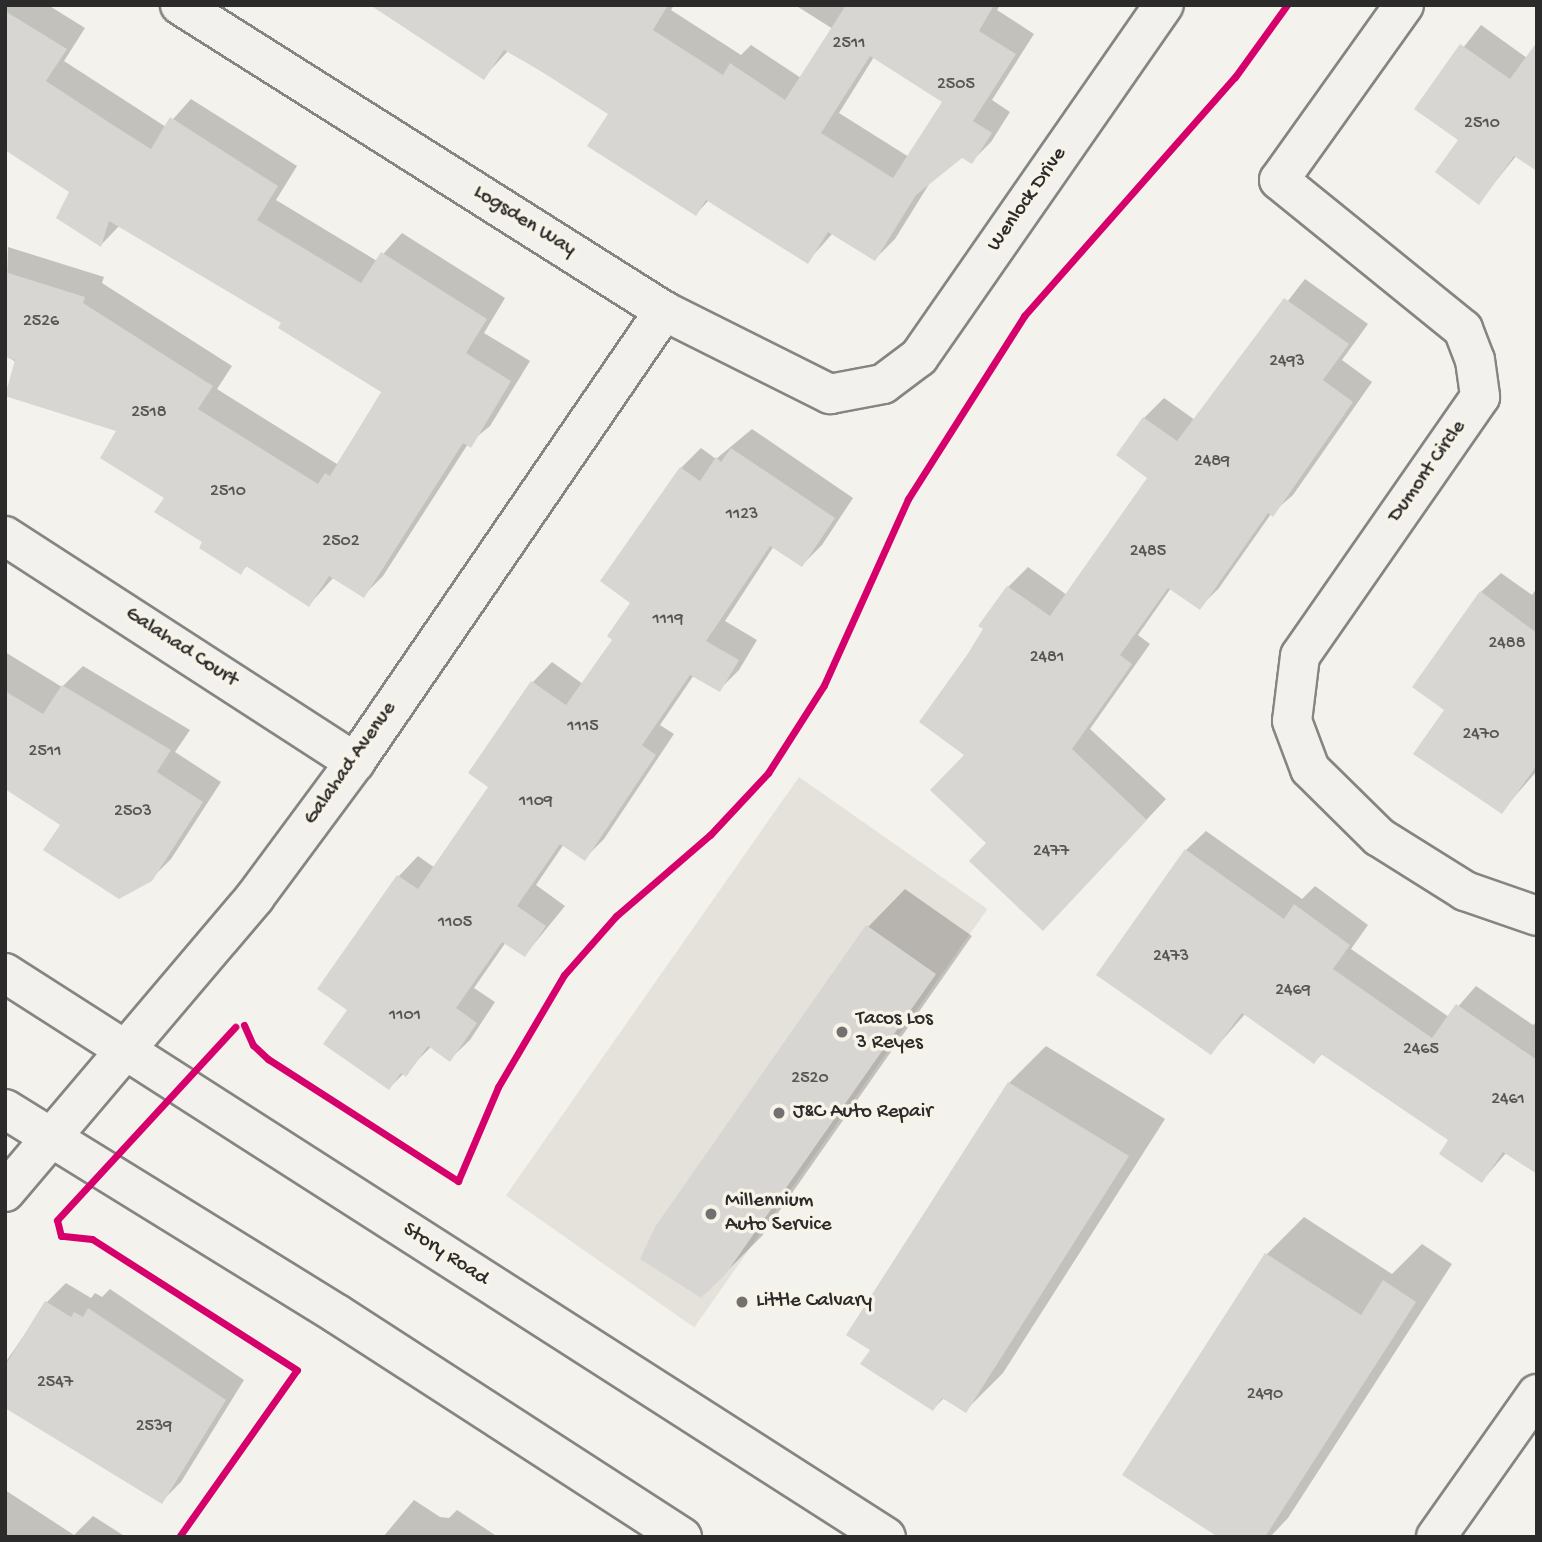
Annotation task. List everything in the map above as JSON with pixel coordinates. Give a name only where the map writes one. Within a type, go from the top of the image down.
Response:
[{"type":"street","name":"Logsden Way","points":[[180,5],[664,311],[830,394],[883,384]]},
{"type":"street","name":"Wenlock Drive","points":[[883,384],[919,357],[1164,5]]},
{"type":"street","name":"Dumont Circle","points":[[1404,5],[1279,180],[1463,329],[1475,360],[1480,397],[1300,656],[1292,721],[1310,769],[1379,837],[1465,891],[1537,916]]},
{"type":"street","name":"Galahad Avenue","points":[[5,1192],[129,1052],[255,897],[355,762],[664,311]]},
{"type":"street","name":"Galahad Court","points":[[5,536],[355,762]]},
{"type":"street","name":"Story Road","points":[[5,973],[886,1537]]},
{"type":"street","points":[[5,1109],[337,1314],[682,1537]]},
{"type":"street","points":[[1436,1537],[1537,1394]]},
{"type":"shaded area","points":[[799,777],[987,909],[694,1328],[506,1196]]},
{"type":"building","points":[[370,5],[668,5],[653,30],[723,75],[730,63],[785,100],[846,5],[994,5],[979,31],[1016,54],[973,121],[992,133],[972,164],[962,158],[916,195],[875,261],[828,232],[808,264],[706,200],[696,216],[587,146],[608,114],[504,50],[484,80]],"holes":[[[870,56],[942,102],[893,178],[821,133]]]},
{"type":"building","points":[[5,11],[67,49],[46,81],[113,125],[151,149],[170,117],[278,186],[257,220],[361,283],[381,252],[487,319],[466,353],[511,381],[471,448],[463,443],[364,598],[329,576],[309,607],[246,566],[241,575],[199,548],[202,542],[154,512],[164,498],[100,458],[116,431],[5,396],[15,360],[5,357],[5,272],[85,297],[83,303],[213,386],[198,409],[318,484],[325,473],[330,476],[381,392],[278,328],[281,323],[109,221],[101,247],[56,218],[69,192],[5,150]]},
{"type":"building","points":[[1537,42],[1537,171],[1514,156],[1479,205],[1435,172],[1458,140],[1414,109],[1460,44],[1510,79]]},
{"type":"building","points":[[1284,298],[1349,344],[1323,380],[1353,402],[1273,517],[1268,513],[1200,610],[1168,588],[1120,655],[1132,664],[1072,749],[1147,820],[1043,931],[969,861],[986,843],[930,790],[964,755],[919,722],[967,655],[983,629],[978,626],[1007,586],[1050,616],[1147,478],[1116,455],[1143,417],[1177,441]]},
{"type":"building","points":[[731,448],[835,518],[802,567],[770,546],[706,641],[739,660],[720,692],[690,675],[642,745],[656,755],[585,861],[560,844],[517,906],[546,926],[525,957],[502,942],[456,1008],[477,1023],[450,1062],[428,1046],[406,1077],[401,1073],[389,1090],[323,1044],[347,1010],[317,989],[397,875],[418,889],[488,787],[468,773],[531,681],[566,705],[612,640],[607,636],[630,603],[600,581],[680,467],[700,481],[716,457],[721,462]]},
{"type":"building","points":[[1480,591],[1537,633],[1537,765],[1502,814],[1413,754],[1444,710],[1412,687]]},
{"type":"building","points":[[62,685],[171,750],[157,772],[203,802],[152,881],[119,899],[43,850],[60,825],[5,789],[5,691],[43,714]]},
{"type":"building","points":[[1185,849],[1284,919],[1294,904],[1350,945],[1333,969],[1432,1038],[1456,1004],[1537,1060],[1537,1174],[1503,1152],[1482,1183],[1439,1154],[1448,1140],[1321,1054],[1314,1064],[1242,1013],[1211,1055],[1096,975]]},
{"type":"building","points":[[866,925],[936,974],[725,1275],[701,1298],[640,1259],[655,1227]]},
{"type":"building","points":[[1008,1082],[1129,1156],[966,1413],[942,1398],[933,1411],[860,1364],[870,1350],[846,1335]]},
{"type":"building","points":[[1265,1253],[1361,1315],[1383,1280],[1416,1302],[1265,1537],[1218,1537],[1122,1475]]},
{"type":"building","points":[[45,1301],[71,1317],[74,1312],[83,1317],[88,1308],[226,1400],[162,1504],[5,1408],[5,1366]]},
{"type":"cycle path","points":[[244,1025],[253,1045],[268,1059],[458,1181],[498,1087],[564,975],[616,916],[710,835],[768,773],[824,685],[908,499],[1024,316],[1235,77],[1287,5]]},
{"type":"cycle path","points":[[179,1537],[297,1370],[92,1239],[61,1236],[57,1220],[235,1027]]},
{"type":"place","name":"Tacos Los 3 Reyes","points":[[842,1032]]},
{"type":"place","name":"J&C Auto Repair","points":[[779,1113]]},
{"type":"place","name":"Millennium Auto Service","points":[[711,1214]]},
{"type":"place","name":"Little Calvary","points":[[742,1302]]}]
